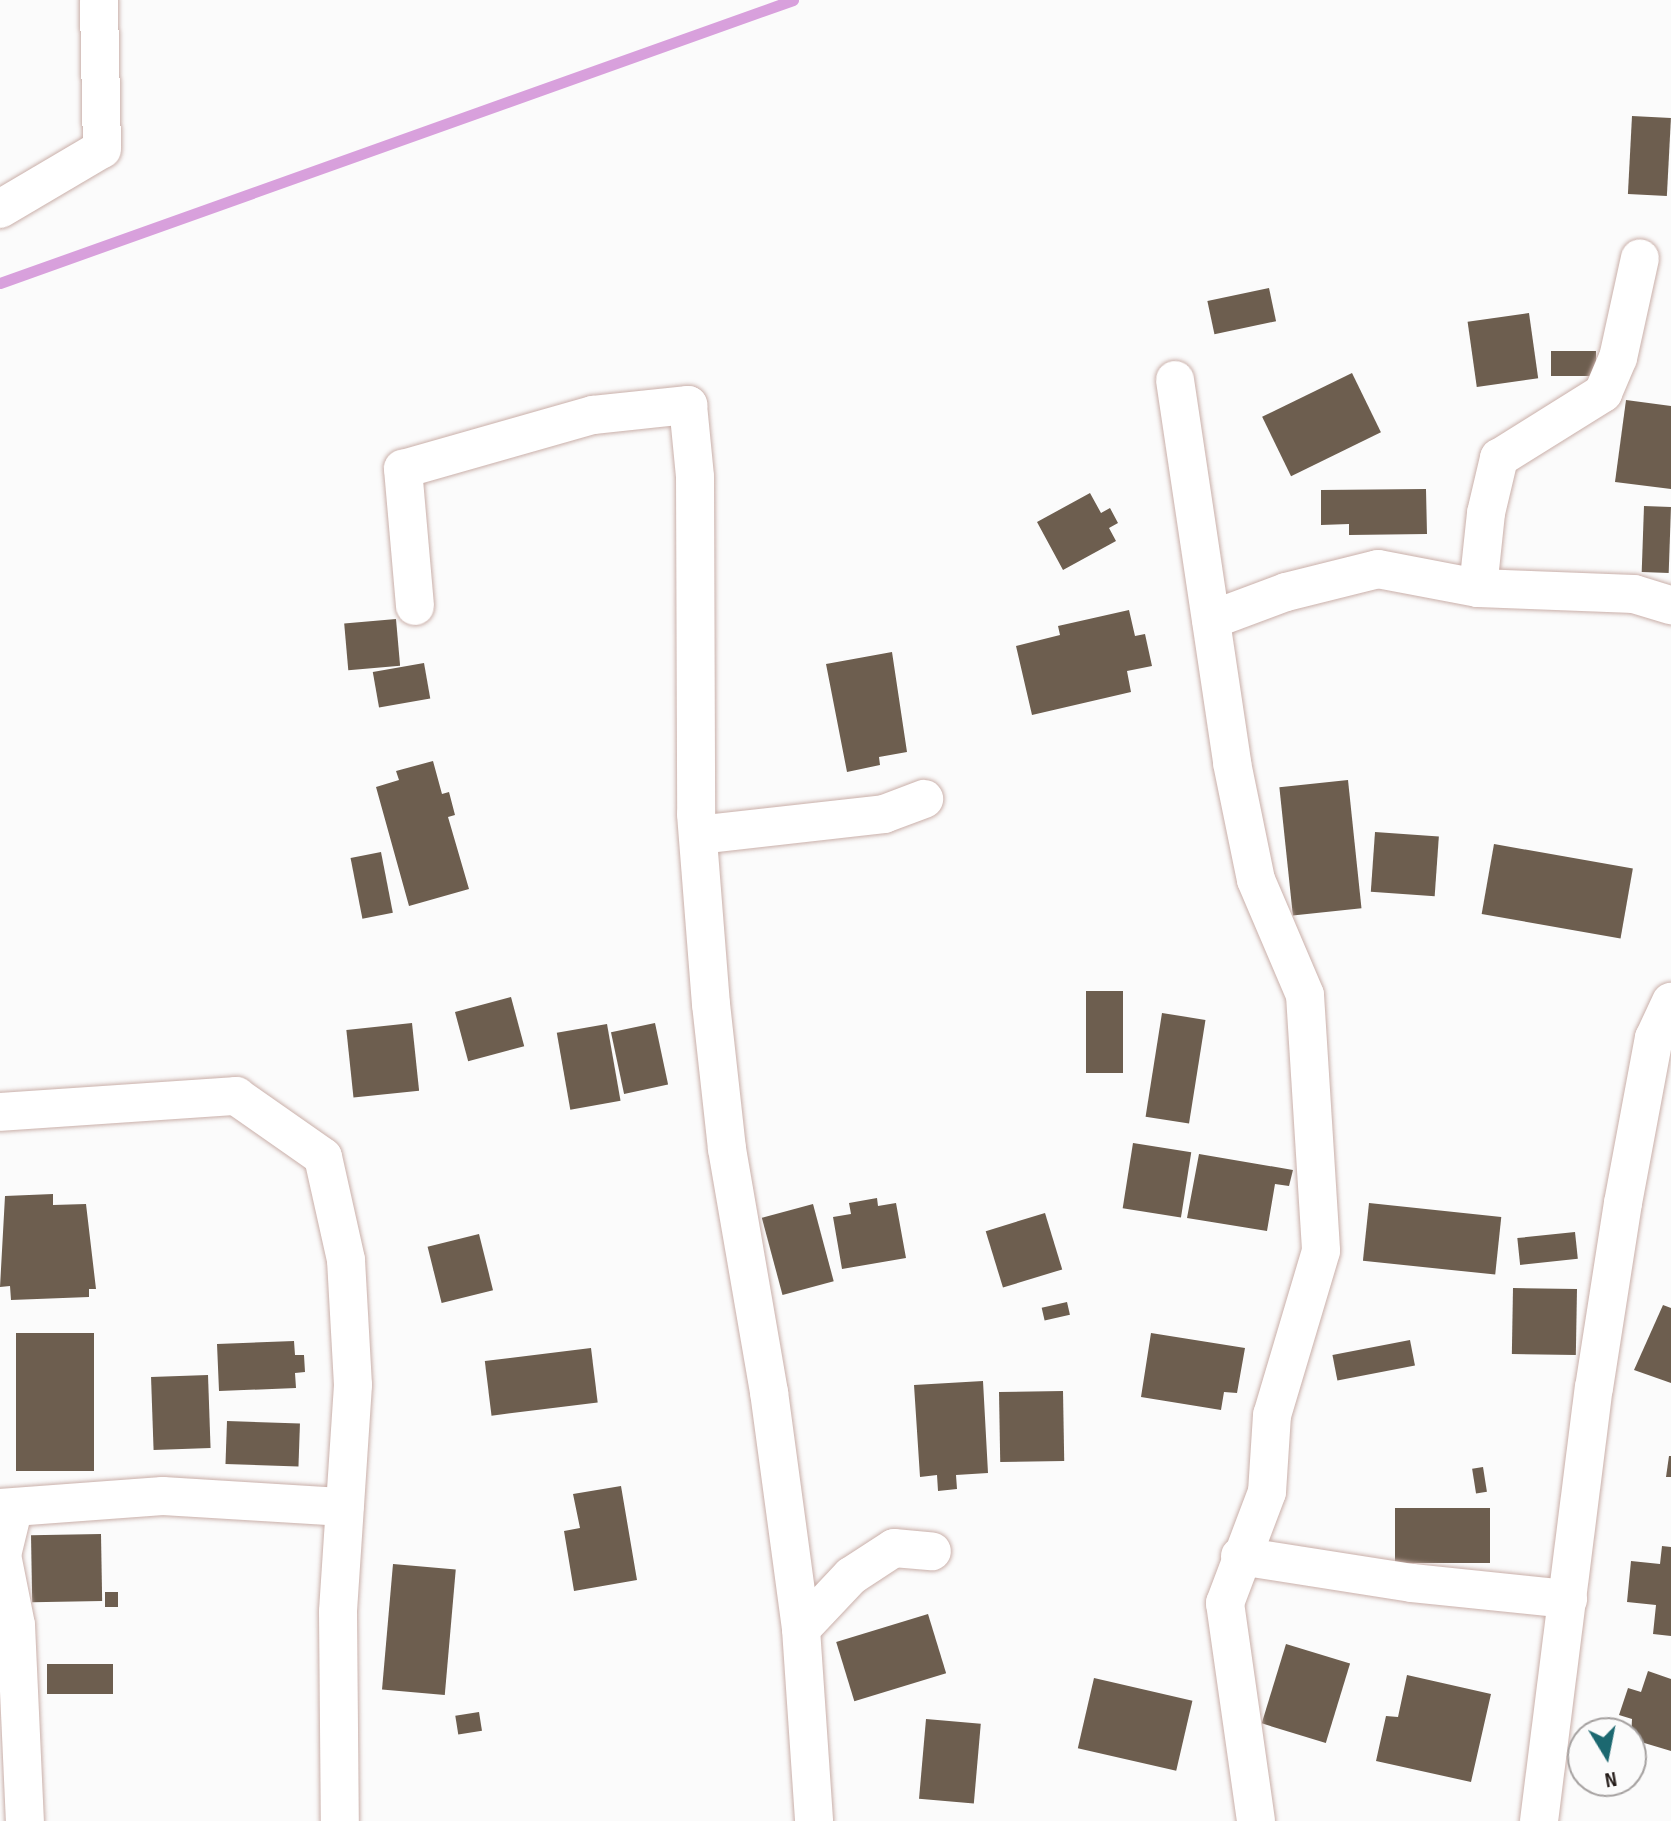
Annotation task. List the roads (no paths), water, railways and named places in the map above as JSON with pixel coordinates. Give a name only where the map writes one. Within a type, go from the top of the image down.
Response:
[{"type":"street","points":[[0,209],[102,149],[99,0]]},
{"type":"street","points":[[1478,588],[1486,513],[1499,458],[1603,393],[1618,358],[1640,258]]},
{"type":"street","points":[[1175,380],[1211,620],[1256,880],[1305,995],[1321,1251],[1272,1415],[1267,1492],[1240,1556],[1225,1603],[1256,1821]]},
{"type":"street","points":[[415,606],[403,469],[593,415],[688,405],[695,477],[698,835],[727,1149],[769,1392],[801,1629],[814,1821]]},
{"type":"street","points":[[1211,620],[1286,592],[1378,569],[1478,588],[1634,594],[1671,605]]},
{"type":"street","points":[[698,835],[884,814],[924,799]]},
{"type":"street","points":[[1539,1821],[1623,1203],[1654,1038],[1671,1002]]},
{"type":"street","points":[[0,1112],[236,1096],[323,1157],[346,1260],[353,1385],[338,1612],[340,1821]]},
{"type":"street","points":[[25,1821],[16,1625],[2,1555],[6,1509],[163,1496],[345,1507]]},
{"type":"street","points":[[801,1629],[851,1576],[894,1548],[932,1551]]},
{"type":"street","points":[[1240,1556],[1412,1583],[1568,1599]]},
{"type":"waterway","points":[[0,283],[793,0]]}]
